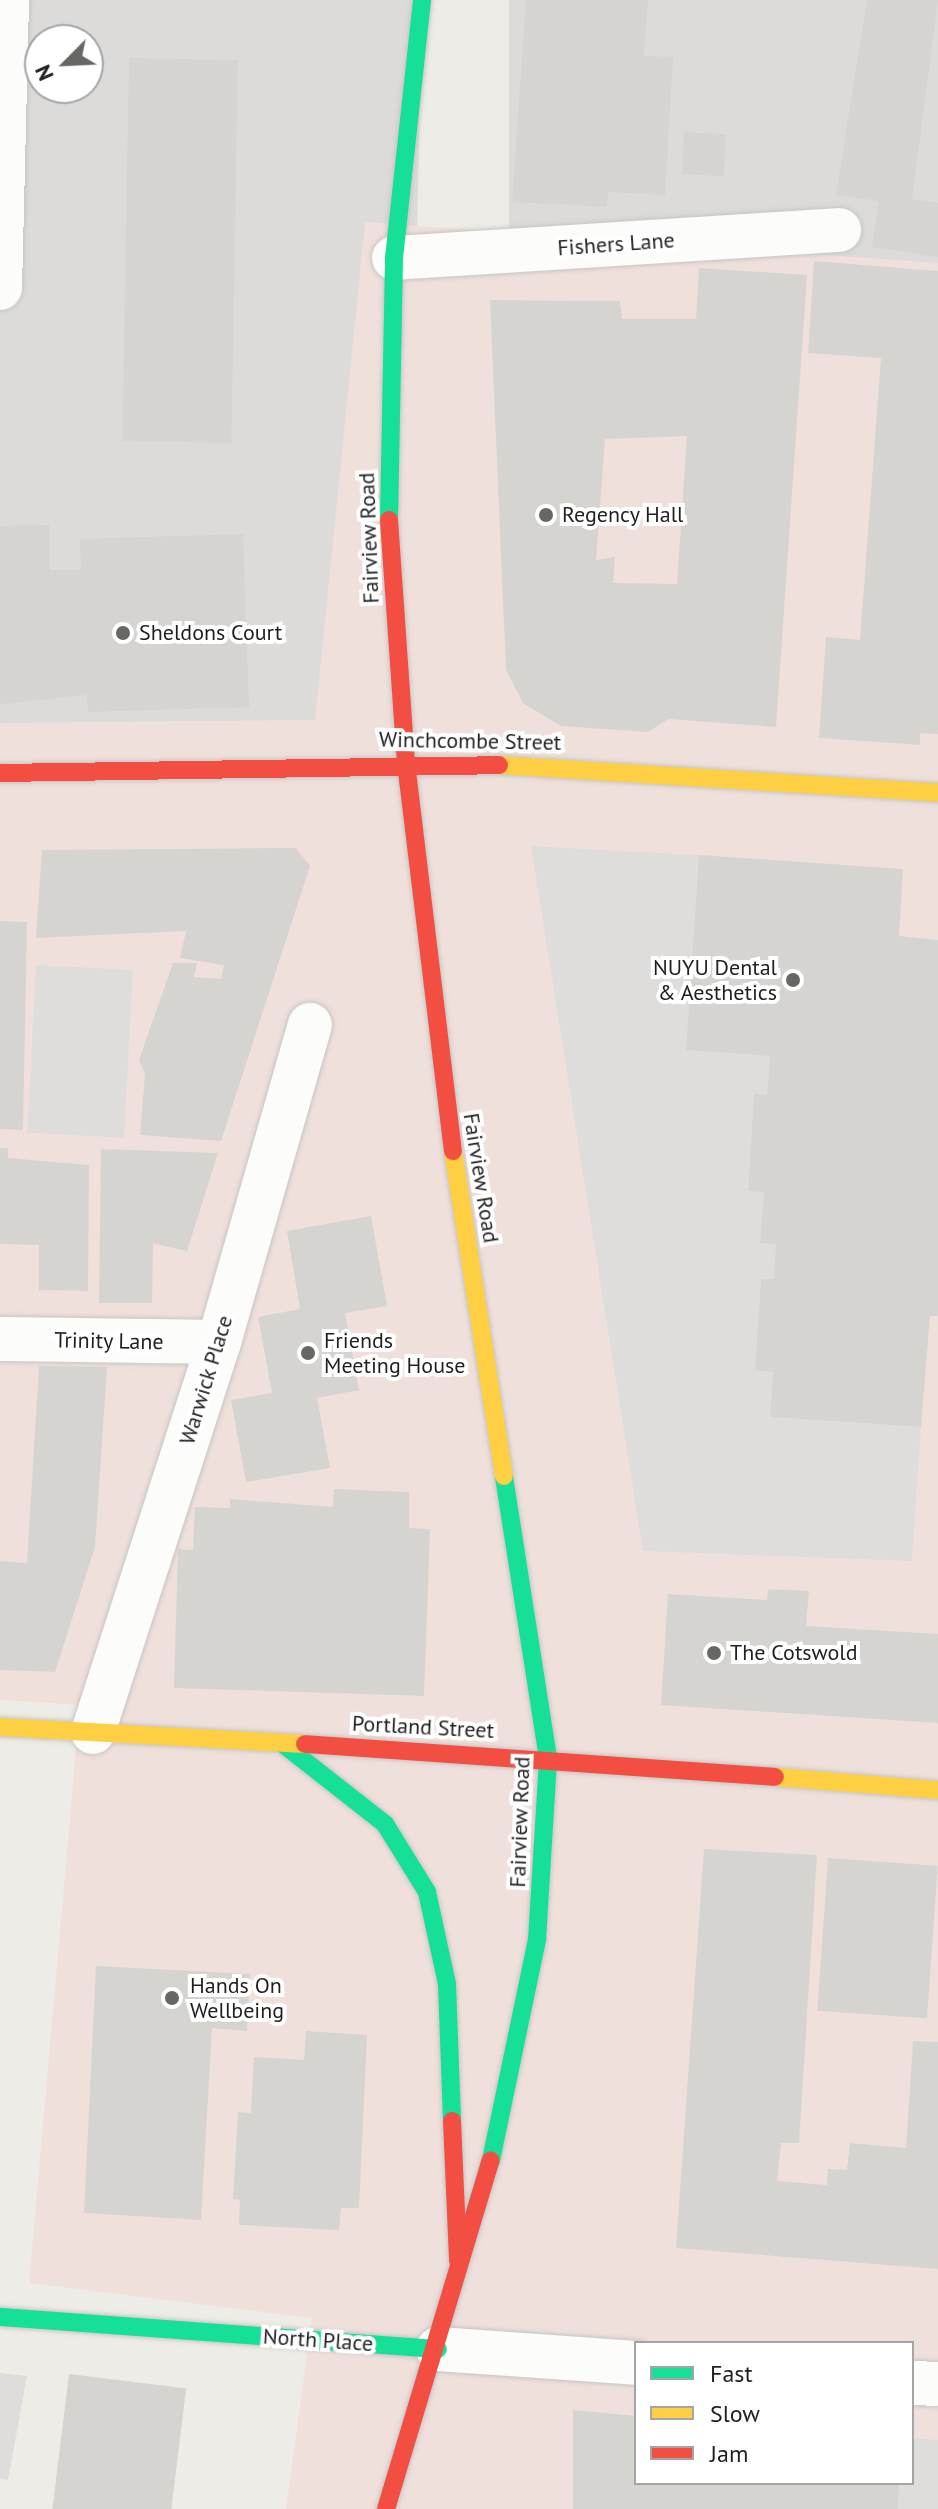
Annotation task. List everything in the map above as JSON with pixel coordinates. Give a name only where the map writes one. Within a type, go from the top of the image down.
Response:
[{"type":"main road","name":"Fairview Road","points":[[386,2509],[438,2349],[523,2030],[543,1880],[548,1758],[435,1037],[406,763],[389,514],[394,258],[422,0]]},
{"type":"main road","name":"Winchcombe Street","points":[[0,773],[406,763],[630,769],[938,793]]},
{"type":"main road","name":"Portland Street","points":[[0,1727],[548,1758],[938,1790]]},
{"type":"main road","points":[[283,1744],[385,1824],[427,1892],[447,1984],[458,2276]]},
{"type":"main road","name":"North Place","points":[[0,2317],[438,2349]]},
{"type":"street","points":[[0,288],[7,0]]},
{"type":"street","name":"Fishers Lane","points":[[394,258],[839,230]]},
{"type":"street","name":"Warwick Place","points":[[93,1732],[219,1342],[310,1025]]},
{"type":"street","name":"Trinity Lane","points":[[0,1339],[219,1342]]},
{"type":"street","name":"North Place","points":[[438,2349],[634,2363]]},
{"type":"street","points":[[914,2383],[938,2384]]},
{"type":"shaded area","points":[[0,0],[422,0],[406,763],[0,773]]},
{"type":"shaded area","points":[[509,0],[938,0],[938,267],[509,267]]},
{"type":"shaded area","points":[[365,222],[938,263],[938,2509],[286,2509],[312,2318],[29,2283],[80,1705],[0,1700],[0,723],[315,720]]},
{"type":"shaded area","points":[[531,846],[699,855],[686,1050],[770,1056],[767,1095],[754,1095],[748,1190],[764,1192],[760,1243],[776,1244],[774,1279],[761,1279],[755,1370],[773,1372],[770,1417],[921,1427],[912,1561],[643,1551]]},
{"type":"shaded area","points":[[36,965],[133,970],[124,1138],[27,1133]]},
{"type":"shaded area","points":[[0,2373],[27,2376],[8,2480],[0,2479]]},
{"type":"shaded area","points":[[914,2438],[938,2440],[938,2509],[898,2509],[899,2485],[914,2485]]},
{"type":"building","points":[[526,0],[648,0],[644,56],[673,57],[665,195],[608,192],[607,207],[512,202]]},
{"type":"building","points":[[867,0],[938,0],[912,199],[938,203],[938,257],[872,247],[879,201],[836,195]]},
{"type":"building","points":[[129,58],[238,60],[231,443],[122,441]]},
{"type":"building","points":[[684,132],[726,134],[724,176],[682,174]]},
{"type":"building","points":[[814,261],[938,271],[938,734],[920,733],[920,745],[819,738],[826,637],[860,640],[881,358],[808,353]]},
{"type":"building","points":[[699,268],[807,275],[776,727],[668,719],[648,732],[561,726],[523,703],[506,670],[490,300],[620,301],[622,319],[696,319]],"holes":[[[687,436],[677,584],[613,583],[615,557],[596,560],[605,439]]]},
{"type":"building","name":"Sheldons Court","points":[[49,525],[50,570],[81,570],[80,539],[243,534],[249,707],[88,712],[87,695],[0,704],[0,526]]},
{"type":"building","points":[[296,848],[310,866],[221,1141],[140,1135],[145,1074],[139,1060],[173,963],[197,963],[194,977],[221,979],[224,965],[180,958],[186,931],[36,938],[42,850]]},
{"type":"building","points":[[699,855],[903,869],[899,936],[938,940],[938,1316],[930,1316],[921,1427],[770,1417],[773,1372],[755,1370],[761,1279],[774,1279],[776,1244],[760,1243],[764,1192],[748,1191],[754,1094],[767,1095],[770,1056],[686,1050]]},
{"type":"building","points":[[0,921],[27,922],[23,1130],[0,1129]]},
{"type":"building","points":[[0,1148],[8,1148],[8,1158],[89,1165],[88,1291],[39,1290],[39,1245],[0,1244]]},
{"type":"building","points":[[101,1149],[218,1153],[187,1251],[153,1243],[152,1303],[99,1303]]},
{"type":"building","name":"Friends Meeting House","points":[[371,1216],[387,1306],[345,1313],[359,1390],[317,1398],[330,1468],[246,1482],[231,1400],[272,1393],[258,1317],[300,1309],[287,1231]]},
{"type":"building","points":[[39,1366],[107,1367],[95,1547],[55,1672],[0,1670],[0,1561],[27,1563]]},
{"type":"building","points":[[334,1489],[409,1492],[409,1528],[430,1529],[424,1696],[174,1688],[178,1549],[193,1550],[195,1507],[230,1508],[230,1499],[333,1507]]},
{"type":"building","points":[[768,1589],[809,1591],[806,1626],[938,1634],[938,1723],[661,1705],[668,1594],[767,1600]]},
{"type":"building","points":[[704,1849],[817,1855],[799,2143],[781,2143],[777,2181],[827,2185],[828,2169],[847,2170],[850,2143],[906,2148],[913,2041],[938,2042],[938,2269],[676,2248]]},
{"type":"building","points":[[828,1858],[938,1866],[927,2018],[817,2011]]},
{"type":"building","points":[[96,1966],[250,1974],[247,2031],[212,2028],[201,2220],[84,2213]]},
{"type":"building","points":[[306,2031],[367,2035],[359,2208],[341,2208],[339,2230],[239,2225],[240,2200],[233,2199],[238,2112],[251,2113],[254,2057],[304,2060]]},
{"type":"building","points":[[69,2374],[186,2388],[171,2509],[52,2509]]},
{"type":"building","points":[[573,2410],[634,2416],[634,2485],[899,2485],[898,2509],[573,2509]]},
{"type":"traffic: fast","points":[[389,520],[394,258],[422,0]]},
{"type":"traffic: fast","points":[[491,2160],[537,1940],[548,1758],[504,1476]]},
{"type":"traffic: fast","points":[[283,1744],[385,1824],[427,1892],[447,1984],[452,2121]]},
{"type":"traffic: fast","points":[[0,2317],[438,2349]]},
{"type":"traffic: slow","points":[[499,765],[938,793]]},
{"type":"traffic: slow","points":[[453,1151],[504,1476]]},
{"type":"traffic: slow","points":[[0,1727],[305,1744]]},
{"type":"traffic: slow","points":[[775,1777],[938,1790]]},
{"type":"traffic: jam","points":[[389,520],[406,763],[453,1151]]},
{"type":"traffic: jam","points":[[0,773],[499,765]]},
{"type":"traffic: jam","points":[[305,1744],[775,1777]]},
{"type":"traffic: jam","points":[[452,2121],[458,2261]]},
{"type":"traffic: jam","points":[[386,2509],[491,2160]]},
{"type":"place","name":"Regency Hall","points":[[546,515]]},
{"type":"place","name":"Sheldons Court","points":[[123,633]]},
{"type":"place","name":"NUYU Dental & Aesthetics","points":[[793,980]]},
{"type":"place","name":"Friends Meeting House","points":[[308,1353]]},
{"type":"place","name":"The Cotswold","points":[[714,1653]]},
{"type":"place","name":"Hands On Wellbeing","points":[[172,1998]]}]
